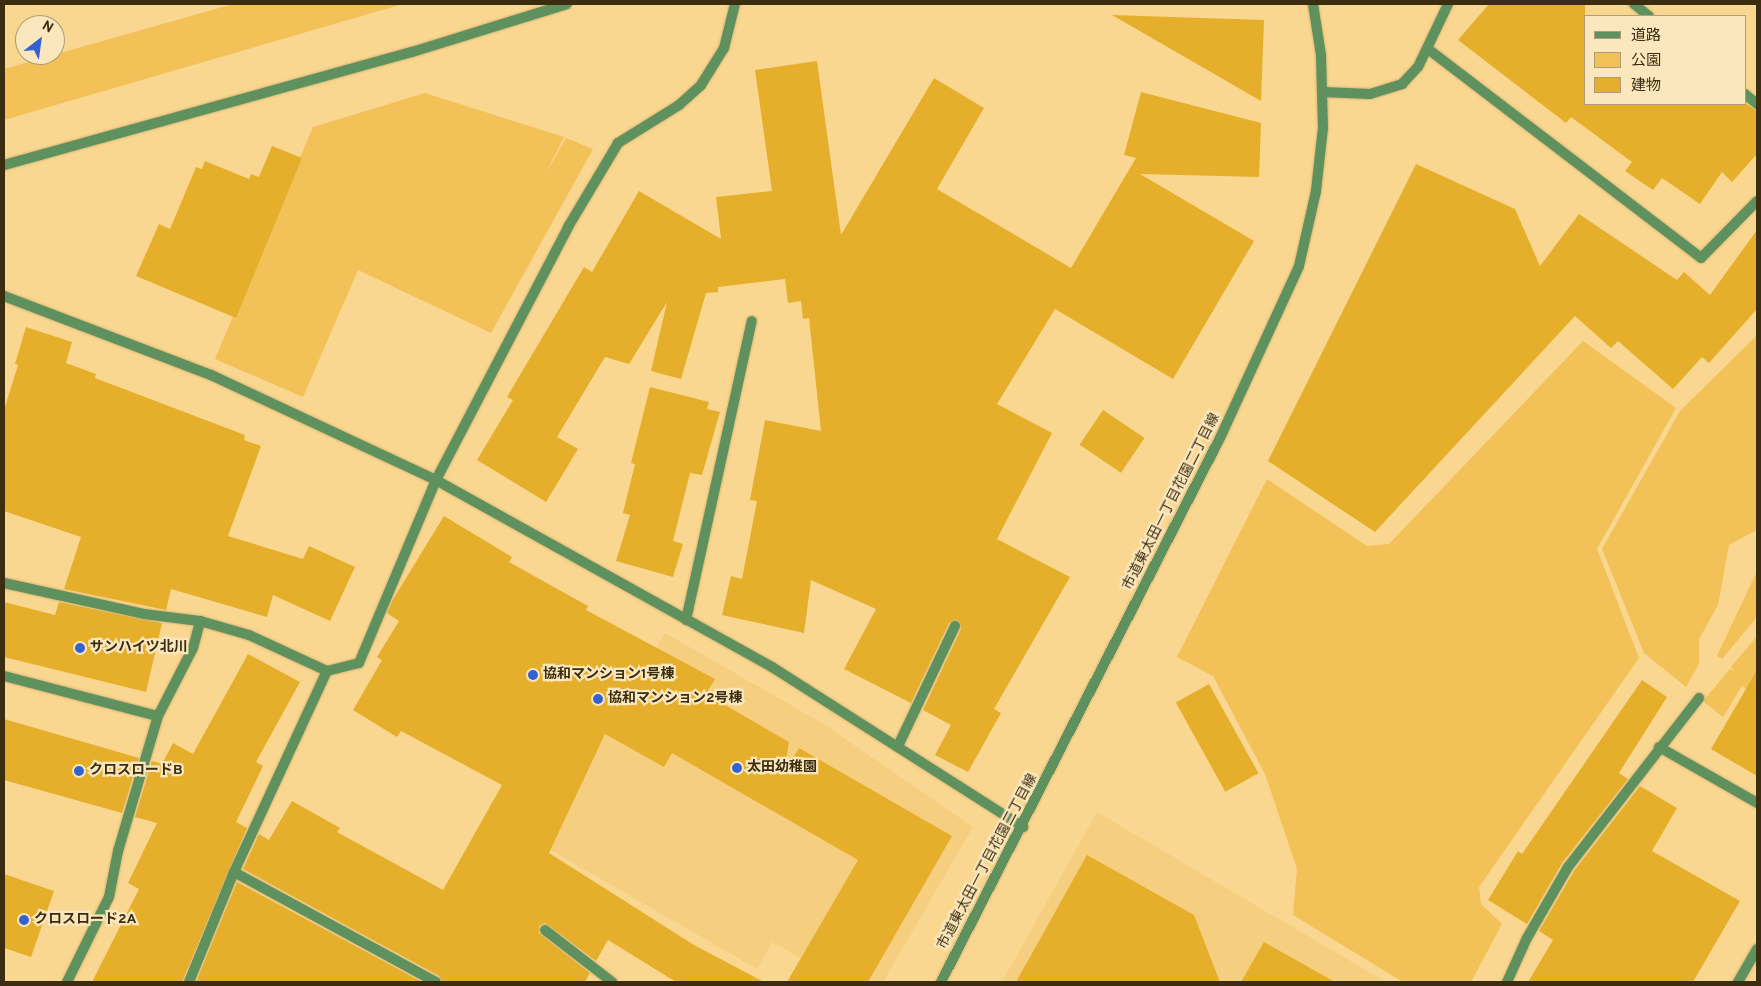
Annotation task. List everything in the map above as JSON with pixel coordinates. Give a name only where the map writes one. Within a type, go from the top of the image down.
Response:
[{"type":"street","points":[[4,166],[402,55],[567,4]]},
{"type":"street","points":[[4,582],[144,614],[200,621],[249,635],[327,671],[359,663],[436,480],[568,227],[618,143],[679,105],[701,85],[724,48],[735,4]]},
{"type":"street","name":"市道東太田一丁目花園二丁目線","points":[[941,982],[1023,827],[1220,438],[1299,266],[1316,191],[1323,92],[1319,31],[1313,4]]},
{"type":"street","points":[[1323,92],[1370,94],[1392,89],[1410,76],[1428,49],[1448,4]]},
{"type":"street","points":[[1634,4],[1648,15]]},
{"type":"street","points":[[1428,49],[1701,258],[1757,201]]},
{"type":"street","points":[[1746,95],[1757,104]]},
{"type":"street","points":[[4,296],[211,375],[436,480],[772,667],[1023,827]]},
{"type":"street","points":[[686,620],[752,322]]},
{"type":"street","points":[[67,982],[109,897],[118,851],[158,716],[193,648],[200,621]]},
{"type":"street","points":[[898,746],[955,626]]},
{"type":"street","points":[[189,982],[234,872],[327,671]]},
{"type":"street","points":[[4,676],[158,716]]},
{"type":"street","points":[[1507,982],[1527,938],[1568,867],[1658,747],[1699,698]]},
{"type":"street","points":[[1658,747],[1757,803]]},
{"type":"street","points":[[234,872],[436,982]]},
{"type":"street","points":[[545,930],[612,982]]},
{"type":"street","points":[[1738,982],[1757,949]]},
{"type":"shaded area","name":"太田幼稚園","points":[[665,633],[822,723],[973,827],[883,982],[843,982],[772,942],[757,969],[542,845]]},
{"type":"shaded area","points":[[1097,812],[1386,982],[1002,982]]},
{"type":"green space","points":[[233,4],[403,4],[4,120],[4,69],[18,65],[65,65],[65,52]]},
{"type":"green space","points":[[425,93],[564,137],[545,175],[566,138],[593,149],[491,333],[358,270],[303,397],[215,359],[313,127]]},
{"type":"green space","points":[[1757,335],[1757,530],[1729,545],[1718,605],[1699,639],[1699,664],[1686,687],[1644,653],[1602,549],[1680,411]]},
{"type":"green space","points":[[1583,341],[1676,408],[1597,549],[1639,658],[1479,887],[1481,904],[1502,924],[1471,982],[1403,982],[1293,915],[1297,869],[1265,774],[1213,676],[1177,657],[1267,479],[1367,546],[1389,544]]},
{"type":"green space","points":[[1757,571],[1757,617],[1722,659],[1717,656]]},
{"type":"green space","points":[[1757,636],[1757,695],[1742,686],[1723,717],[1703,701],[1730,669],[1734,671],[1731,667]]},
{"type":"building","points":[[1489,4],[1585,4],[1584,105],[1746,104],[1757,111],[1757,154],[1732,182],[1722,172],[1700,204],[1662,178],[1653,190],[1625,171],[1632,162],[1571,117],[1566,123],[1458,40]]},
{"type":"building","points":[[1112,15],[1264,20],[1261,101]]},
{"type":"building","points":[[817,61],[841,235],[934,78],[984,108],[937,189],[1071,268],[1136,158],[1124,155],[1141,92],[1261,123],[1259,177],[1140,174],[1254,241],[1173,379],[1055,309],[997,404],[1052,433],[997,539],[1070,577],[994,709],[1001,713],[968,772],[935,755],[951,725],[923,710],[961,629],[958,620],[949,623],[911,703],[844,669],[876,609],[811,580],[804,633],[722,615],[731,576],[742,579],[757,501],[750,500],[765,420],[821,431],[809,318],[803,319],[801,301],[788,303],[785,279],[718,287],[718,292],[706,293],[681,379],[651,371],[667,302],[629,364],[605,357],[557,437],[578,449],[546,502],[477,460],[513,400],[507,397],[584,267],[592,272],[639,191],[721,239],[716,197],[772,191],[755,70]]},
{"type":"building","points":[[272,146],[302,158],[236,318],[136,276],[159,224],[170,229],[196,167],[202,169],[205,161],[249,179],[251,174],[259,177]]},
{"type":"building","points":[[1416,164],[1515,209],[1540,266],[1579,214],[1677,280],[1684,272],[1710,295],[1757,230],[1757,309],[1709,363],[1702,357],[1673,389],[1618,341],[1611,348],[1575,316],[1375,532],[1268,461]]},
{"type":"building","points":[[26,327],[72,342],[66,363],[96,374],[95,378],[245,435],[244,440],[261,446],[228,536],[303,559],[309,546],[355,567],[330,621],[273,595],[267,617],[171,589],[166,610],[64,589],[81,537],[4,511],[4,410],[18,365],[15,364]]},
{"type":"building","points":[[650,387],[709,402],[707,409],[720,412],[702,475],[690,473],[673,541],[683,544],[673,577],[616,561],[630,515],[623,513],[635,464],[631,463]]},
{"type":"building","points":[[1103,410],[1144,438],[1121,473],[1080,445]]},
{"type":"building","points":[[444,516],[512,557],[509,562],[588,606],[586,610],[715,679],[706,694],[789,742],[784,773],[799,748],[952,836],[868,982],[787,982],[858,860],[672,753],[664,767],[605,734],[549,853],[694,945],[764,982],[676,982],[608,940],[596,961],[545,923],[539,926],[539,933],[590,973],[585,982],[443,982],[439,976],[243,869],[259,834],[269,840],[292,801],[340,828],[337,832],[443,890],[502,785],[401,731],[397,737],[353,710],[382,660],[377,657],[399,621],[387,613],[392,601]]},
{"type":"building","name":"サンハイツ北川","points":[[4,602],[55,615],[59,602],[162,623],[146,692],[4,657]]},
{"type":"building","points":[[248,654],[300,682],[256,762],[263,766],[236,822],[247,828],[182,982],[92,982],[139,889],[128,883],[157,823],[135,817],[152,761],[162,764],[173,743],[193,754]]},
{"type":"building","points":[[1757,670],[1757,776],[1711,749]]},
{"type":"building","points":[[1642,680],[1667,697],[1619,773],[1628,779],[1562,863],[1527,924],[1488,900],[1518,851],[1522,854]]},
{"type":"building","points":[[1209,684],[1258,773],[1225,792],[1176,702]]},
{"type":"building","points":[[4,719],[139,758],[122,813],[4,780]]},
{"type":"building","points":[[1640,786],[1677,808],[1652,851],[1740,901],[1693,982],[1528,982],[1553,940],[1539,931],[1574,871]]},
{"type":"building","points":[[1087,855],[1194,915],[1220,982],[1016,982]]},
{"type":"building","name":"クロスロード2A","points":[[4,874],[54,891],[31,957],[4,948]]},
{"type":"building","points":[[237,882],[422,982],[196,982]]},
{"type":"building","points":[[1264,942],[1335,982],[1241,982]]},
{"type":"place","name":"サンハイツ北川","points":[[80,648]]},
{"type":"place","name":"協和マンション1号棟","points":[[533,675]]},
{"type":"place","name":"協和マンション2号棟","points":[[598,699]]},
{"type":"place","name":"太田幼稚園","points":[[737,768]]},
{"type":"place","name":"クロスロードB","points":[[79,771]]},
{"type":"place","name":"クロスロード2A","points":[[24,920]]}]
